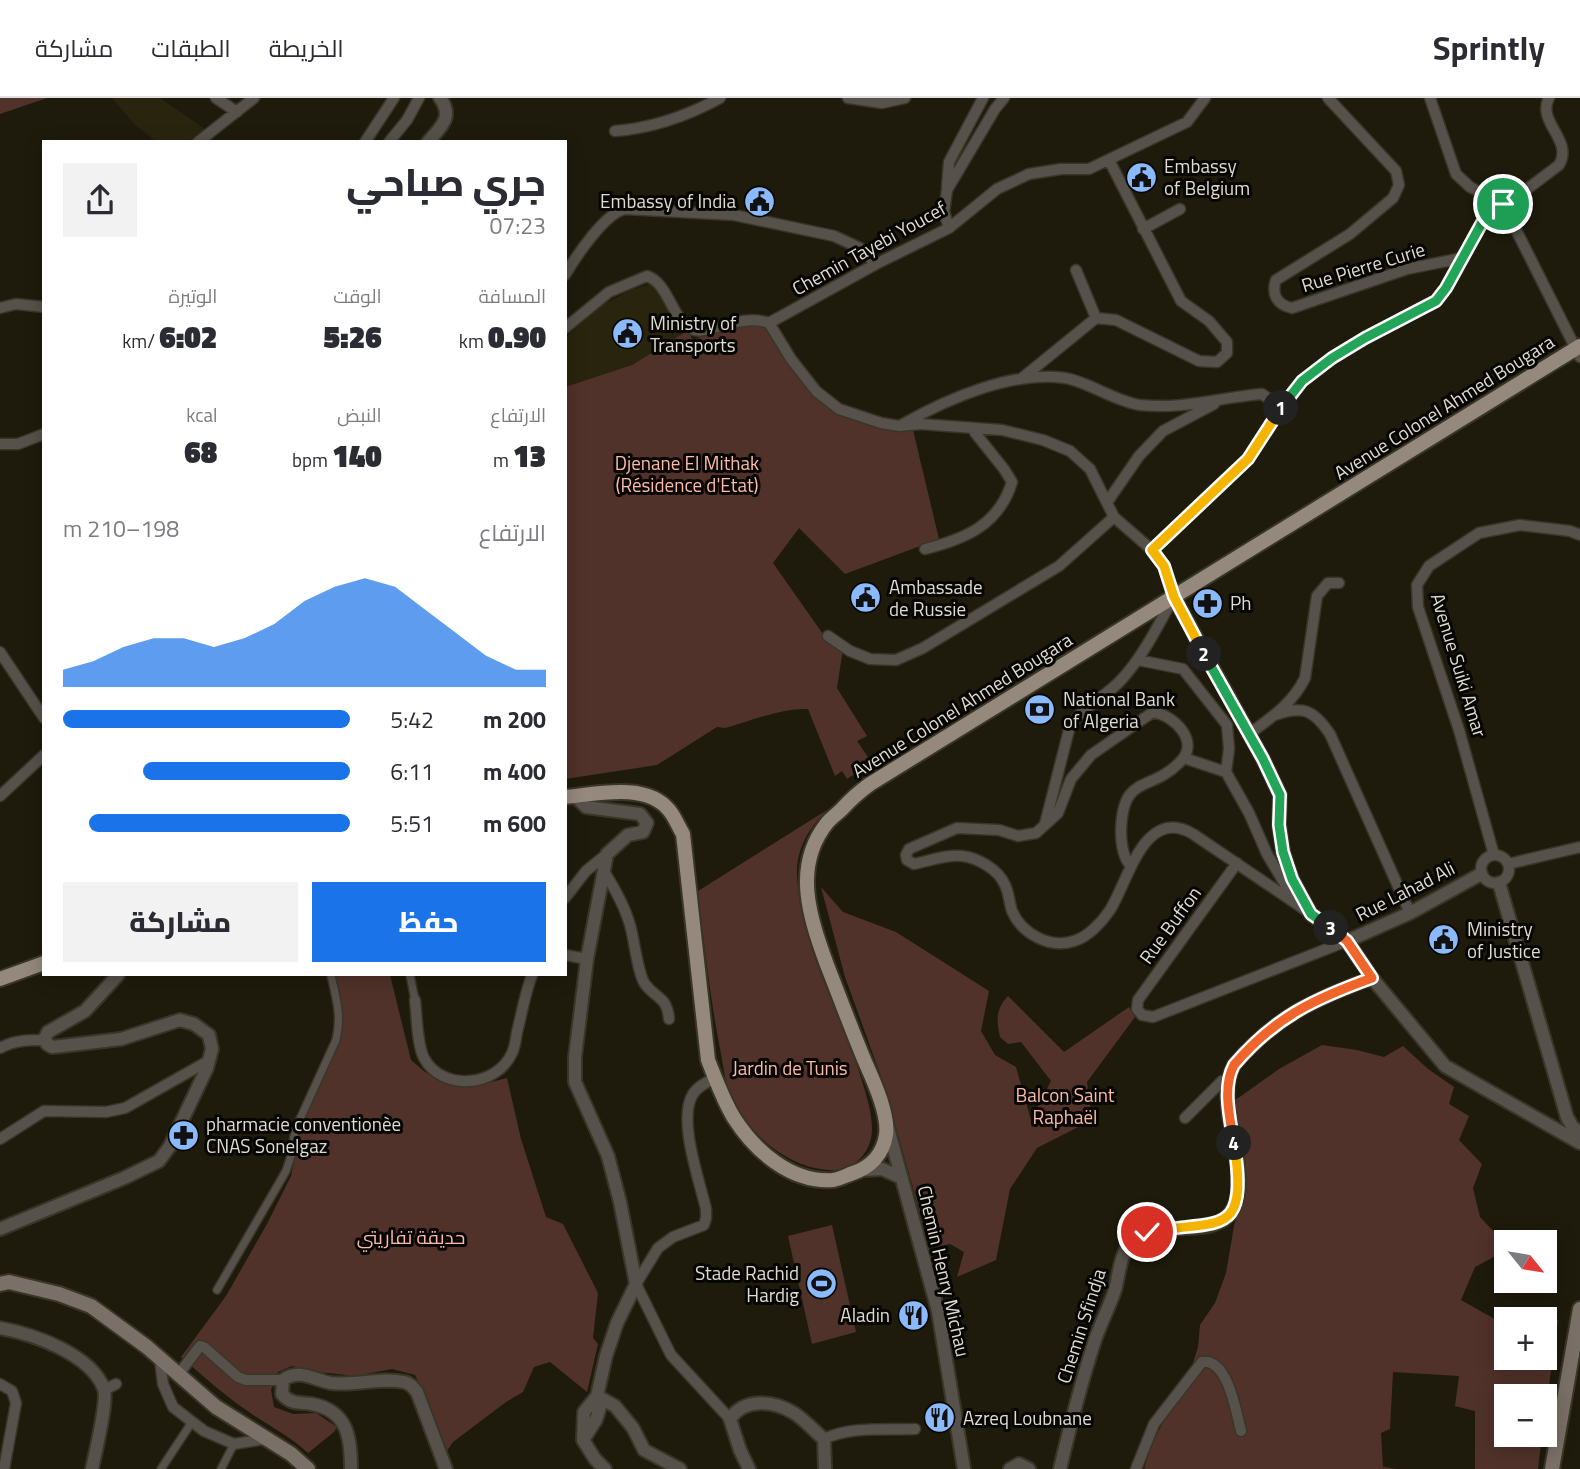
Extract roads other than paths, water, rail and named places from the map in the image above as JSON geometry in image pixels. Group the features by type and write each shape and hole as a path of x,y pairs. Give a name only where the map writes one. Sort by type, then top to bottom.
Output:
{"main road":[{"name":"Avenue Colonel Ahmed Bougara","path":"887,1124 811,918 806,892 808,863 814,842 828,822 851,797 870,784 1578,351"},
{"path":"570,796 616,791 654,798 670,811 683,834 708,1060 734,1118 751,1142 778,1166 802,1176 834,1180 863,1170 877,1158 887,1124"},
{"path":"0,979 42,964"},
{"path":"0,1284 9,1282 59,1294 91,1306 147,1347 216,1407 291,1454 308,1469"},
{"path":"1552,1469 1580,1309"}],"street":[{"path":"216,98 237,112"},
{"path":"201,140 254,98"},
{"path":"366,140 394,98"},
{"path":"391,140 407,120 419,98"},
{"path":"430,140 446,120 447,107 440,98"},
{"path":"615,131 645,128 693,113 720,98"},
{"path":"848,98 881,103 905,98"},
{"path":"949,228 944,212 949,162 983,98"},
{"path":"947,190 1004,98"},
{"name":"Chemin Tayebi Youcef","path":"769,323 876,264 949,228 998,189 1029,174 1061,169 1089,169 1187,122 1205,98"},
{"name":"Rue Pierre Curie","path":"1328,98 1396,171 1398,190 1394,198 1350,234 1276,280 1274,288 1277,300 1283,306 1292,308 1407,269 1462,258"},
{"path":"1430,98 1455,173 1470,187 1503,204 1578,351"},
{"path":"1152,550 1248,459 1302,381 1365,338 1436,301 1489,210 1514,200 1562,162 1563,149 1545,112 1549,98"},
{"path":"1021,379 1096,318 1116,320 1199,361 1217,362 1225,356 1225,340 1209,321 1181,301 1109,160"},
{"path":"567,272 580,251 608,219 618,210 626,209 734,215 834,236 860,248 876,264"},
{"path":"1143,229 1180,209"},
{"path":"1076,270 1096,318"},
{"path":"567,326 609,292 644,276 656,281 685,322 694,330 737,320 757,319 769,323 791,359 816,391 839,408 881,423 899,426 920,424 1002,430 1043,440 1070,452 1090,469 1108,500 1114,517 1152,550 1164,566 1174,597 1280,795 1279,825 1283,852 1292,879 1311,914"},
{"path":"0,308 16,304 42,307"},
{"path":"899,426 935,406 975,391 1043,376 1067,378 1140,405 1217,402 1262,394 1282,407"},
{"path":"1108,500 1139,456 1163,431 1217,402"},
{"path":"925,549 960,540 987,522 1007,498 1012,482 972,429"},
{"path":"0,444 18,444 42,435"},
{"path":"828,636 850,651 870,659 896,660 923,648 1059,566 1114,517"},
{"name":"Avenue Suiki Amar","path":"1494,855 1460,730 1418,607 1417,585 1429,566 1479,533 1520,525 1570,531 1580,535"},
{"path":"1249,734 1275,715 1300,689 1305,678 1317,596 1328,583 1339,583"},
{"path":"1044,828 1069,726 1076,716 1120,682 1138,660 1174,597"},
{"path":"0,652 42,715"},
{"path":"1138,660 1183,669 1227,724 1229,749 1226,772 1296,904"},
{"path":"1275,715 1294,708 1310,712 1321,720 1330,734 1410,913"},
{"path":"1131,866 1124,856 1121,834 1126,799 1138,787 1163,774 1184,758 1186,742 1181,726 1169,716 1153,712 1091,755 1071,779 1058,813 1044,828 1018,836 999,830 957,828 909,849 906,857 914,864 959,855 985,864 1005,884 1013,912 1021,923 1043,941 1053,943 1074,941 1092,930 1110,910 1131,866 1152,837 1164,829 1186,831 1237,863 1347,941 1372,978 1445,1066 1576,1136"},
{"path":"0,796 42,757"},
{"path":"1184,758 1226,772"},
{"path":"567,895 586,871 628,835 643,832 647,826 646,819 638,813 586,807 570,796"},
{"path":"1508,864 1580,846"},
{"path":"607,854 587,959 575,1057 575,1082 608,1156 636,1284 671,1355 730,1419 749,1469"},
{"path":"1494,855 1502,857 1508,864 1506,877 1499,883 1487,881 1481,874 1483,862 1494,855"},
{"name":"Rue Buffon","path":"1237,863 1138,1000 1137,1009 1142,1015 1153,1017 1347,941"},
{"path":"603,869 618,894 630,923 644,983 661,997 668,1007 669,1019"},
{"name":"Rue Lahad Ali","path":"1347,941 1410,913 1481,874"},
{"path":"1499,883 1567,1117 1576,1136"},
{"path":"567,955 587,959"},
{"path":"45,1040 49,1031 85,1011 119,976"},
{"path":"217,1290 286,1171 295,1130 333,1048 340,1024 340,1013 331,976"},
{"path":"410,976 422,1055 428,1064 458,1081 489,1077 499,1070 512,1053 532,976"},
{"path":"1185,1118 1222,1081 1228,1082 1230,1073 1240,1058 1287,1016 1326,995 1372,978"},
{"path":"0,1048 24,1040 45,1040 52,1047 121,1039 180,1020 194,1024 209,1035 212,1044 210,1060 170,1146 159,1161 0,1229"},
{"path":"0,1139 44,1111 106,1112 125,1108 210,1060"},
{"path":"605,1469 594,1459 583,1440 596,1420 600,1407 597,1396 606,1356 617,1323 658,1248 673,1237 699,1228 706,1219 687,1116 693,1094 702,1084 715,1078"},
{"name":"Chemin Sfindja","path":"1060,1469 1096,1338 1130,1243 1147,1232 1216,1224 1232,1211 1236,1204 1238,1173 1228,1082"},
{"name":"Chemin Henry Michau","path":"887,1124 938,1311 964,1469"},
{"path":"863,1170 882,1168 902,1178"},
{"path":"0,1328 21,1332 64,1349 110,1387 104,1403 92,1469"},
{"path":"178,1375 201,1346 204,1346 238,1377 246,1380 284,1380 289,1376 301,1374 343,1384 410,1384 417,1392 446,1469"},
{"path":"160,1360 163,1384 173,1407 192,1422 204,1431 234,1444 265,1439"},
{"path":"1136,1469 1154,1424 1202,1362 1212,1362 1219,1367 1230,1389 1241,1431"},
{"path":"284,1380 282,1394 286,1399 332,1411 346,1426 351,1469"},
{"path":"0,1384 12,1391 16,1403 4,1469"},
{"path":"597,1396 615,1406 634,1428 644,1450 680,1469"},
{"path":"730,1419 737,1409 750,1403 774,1405 794,1413 824,1439 825,1469"},
{"path":"161,1469 192,1422"},
{"path":"824,1439 856,1431 915,1429"},
{"path":"221,1469 234,1444"},
{"path":"1010,1469 1019,1464 1029,1469"}],"place":[{"name":"Embassy of Belgium","path":"1141,177"},
{"name":"Embassy of India","path":"759,201"},
{"name":"Ministry of Transports","path":"627,334"},
{"name":"Ambassade de Russie","path":"866,598"},
{"name":"Ph","path":"1207,603"},
{"name":"National Bank of Algeria","path":"1040,710"},
{"name":"Ministry of Justice","path":"1444,940"},
{"name":"pharmacie conventionèe CNAS Sonelgaz","path":"183,1135"},
{"name":"Stade Rachid Hardig","path":"822,1284"},
{"name":"Aladin","path":"913,1315"},
{"name":"Azreq Loubnane","path":"940,1418"}],"park label":[{"name":"Djenane El Mithak (Résidence d'Etat)","path":"687,474"},
{"name":"Jardin de Tunis","path":"790,1068"},
{"name":"Balcon Saint Raphaël","path":"1065,1106"},
{"name":"حديقة تفاريتي","path":"411,1237"}]}
